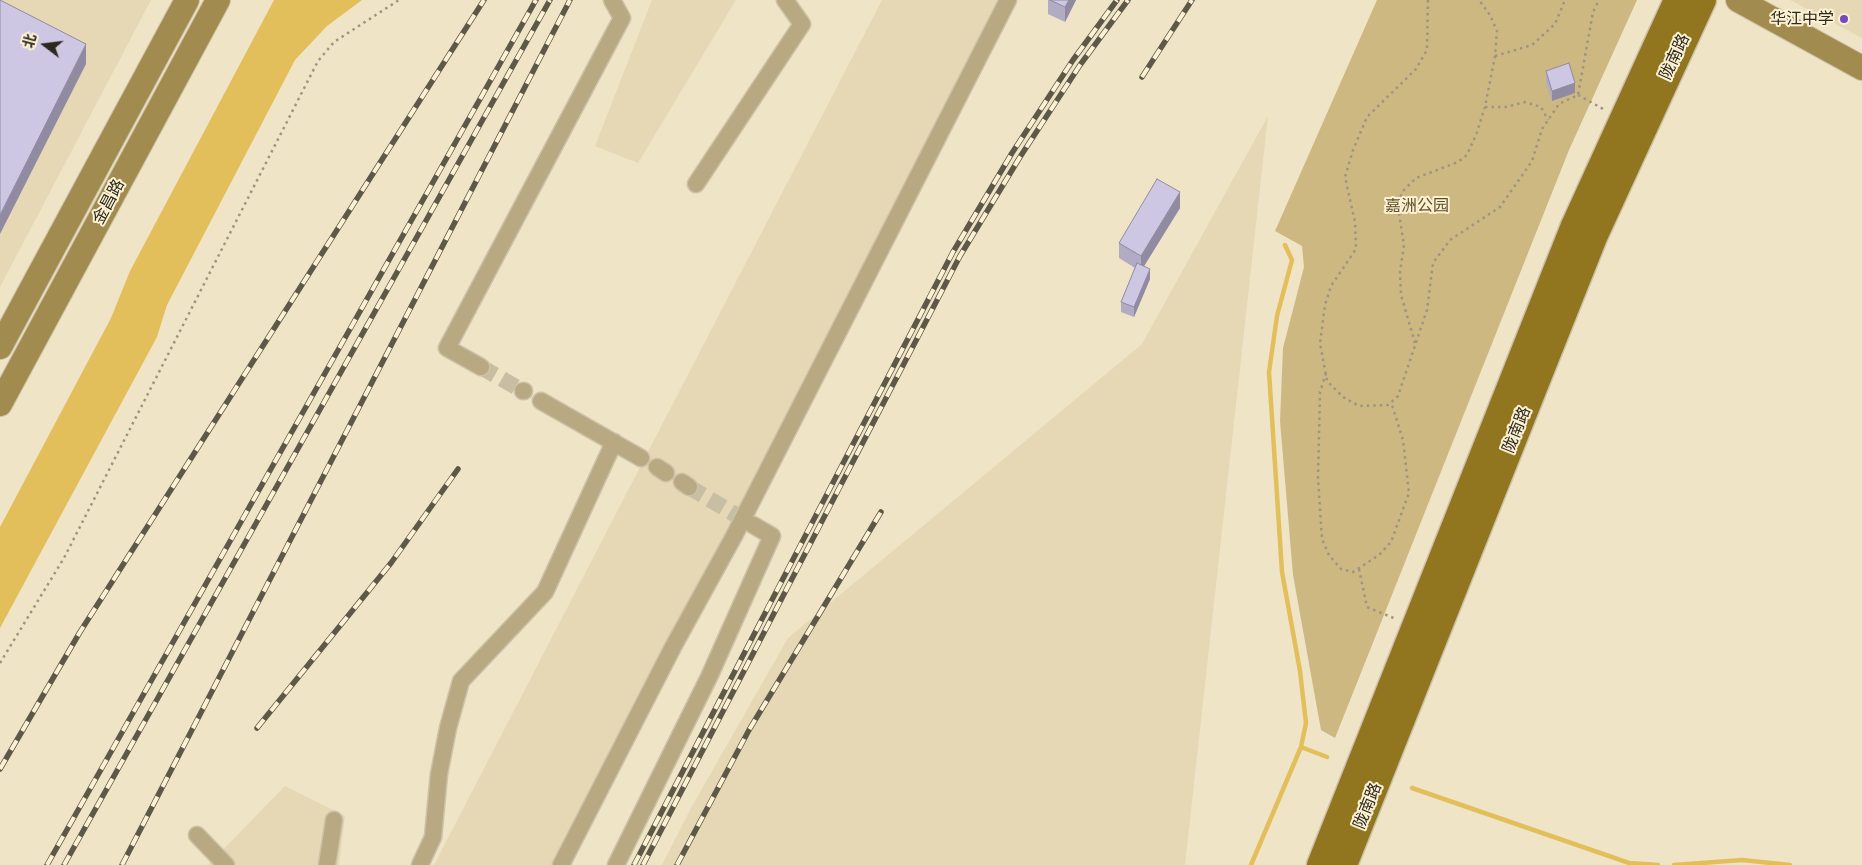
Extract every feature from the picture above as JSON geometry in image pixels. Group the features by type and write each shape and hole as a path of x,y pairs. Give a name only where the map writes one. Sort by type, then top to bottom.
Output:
{"main road":[{"name":"金昌路","path":"0,348 186,0"},
{"name":"金昌路","path":"0,404 218,0"},
{"name":"陇南路","path":"1320,865 1573,228 1677,0"},
{"name":"陇南路","path":"1344,865 1595,235 1703,0"},
{"path":"1738,0 1862,68"}],"street":[{"path":"481,367 447,348 622,18 612,0"},
{"path":"696,184 802,24 785,0"},
{"path":"561,865 673,647 734,536 1008,0"},
{"path":"541,401 641,458"},
{"path":"420,865 433,837 439,774 448,728 461,682 545,592 614,442"},
{"path":"616,865 708,677 772,536 753,525"},
{"path":"327,865 334,820"},
{"path":"197,835 226,865"}],"path":[{"path":"0,663 64,558 318,61 334,42 398,0"},
{"path":"1428,0 1428,50 1416,69 1367,116 1352,150 1345,177 1355,222 1356,249 1331,286 1325,305 1320,344 1328,381 1343,398 1359,406 1388,405 1398,396 1426,310 1433,263 1450,240 1500,207 1532,161 1542,129 1559,104 1578,96 1622,118"},
{"path":"1415,344 1401,294 1400,272 1404,245 1398,207 1402,192 1416,178 1458,162 1467,155 1485,107 1495,56 1497,31 1490,15 1479,0"},
{"path":"1495,56 1532,45 1556,24 1565,0"},
{"path":"1578,96 1593,12 1599,0"},
{"path":"1485,107 1506,107 1525,102 1541,107 1548,120"},
{"path":"1326,373 1320,392 1318,478 1322,539 1329,554 1341,569 1353,572 1379,555 1390,542 1409,493 1403,440 1391,402"},
{"path":"1359,569 1367,607 1414,626"}],"shaded area":[{"path":"0,0 151,0 0,287"},
{"path":"274,0 362,0 327,26 295,60 167,305 157,337 0,628 0,527 111,318 130,271"},
{"path":"652,0 736,0 638,163 595,146"},
{"path":"882,0 1008,0 563,865 434,865"},
{"name":"华江中学","path":"1790,0 1862,0 1862,38"},
{"path":"1268,116 1185,865 662,865 691,808 788,638 1142,344"},
{"path":"285,786 345,816 339,865 208,865"}],"green space":[{"name":"嘉洲公园","path":"1377,0 1637,0 1569,150 1335,738 1321,730 1293,575 1280,421 1283,348 1304,267 1302,246 1275,231"}],"building":[{"path":"0,0 86,44 0,215"},
{"path":"1050,0 1069,0 1065,7"},
{"path":"1569,63 1575,83 1552,91 1546,71"},
{"path":"1157,179 1180,192 1141,256 1119,243"},
{"path":"1137,263 1150,269 1134,307 1121,302"}],"waterway":[{"path":"1285,245 1292,260 1277,316 1269,372 1282,572 1300,671 1306,723 1301,747"},
{"path":"1251,865 1301,747 1327,757"},
{"path":"1412,788 1629,863 1658,865"},
{"path":"1674,865 1742,860 1790,865"}],"tunnel":[{"path":"481,367 523,391"},
{"path":"689,487 753,525"}],"railway":[{"path":"0,769 80,632 484,0"},
{"path":"47,865 536,0"},
{"path":"64,865 550,0"},
{"path":"122,865 570,0"},
{"path":"634,865 953,252 1012,153 1073,60 1117,0"},
{"path":"643,865 960,256 1020,157 1080,65 1128,0"},
{"path":"1142,77 1192,0"},
{"path":"257,728 391,563 458,469"},
{"path":"677,865 749,730 881,512"}],"place":[{"name":"华江中学","path":"1844,19"}]}
